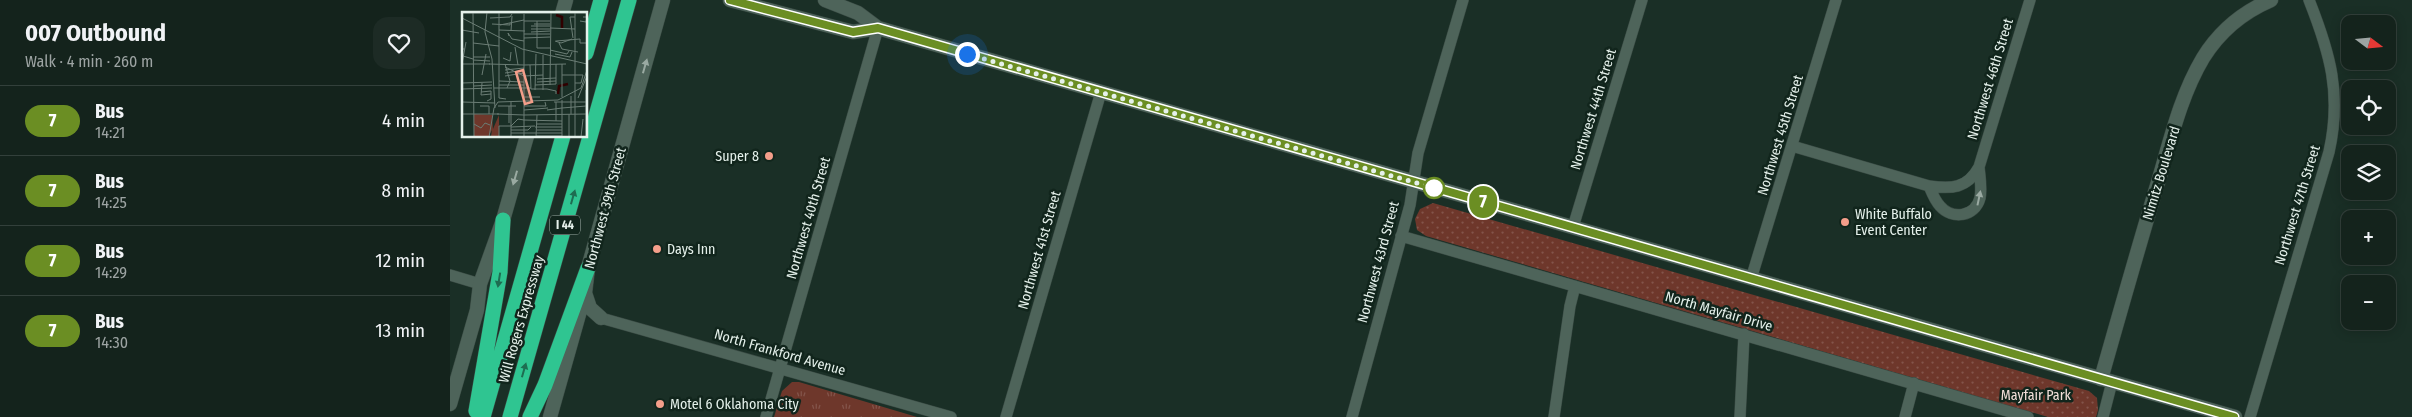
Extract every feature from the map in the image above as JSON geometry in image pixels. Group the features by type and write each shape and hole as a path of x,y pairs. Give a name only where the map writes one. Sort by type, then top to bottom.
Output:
{"highway":[{"path":"588,46 601,0"},
{"name":"Will Rogers Expressway","path":"510,417 630,0"},
{"name":"Will Rogers Expressway","path":"483,417 562,138"},
{"path":"475,417 500,272 502,220"},
{"path":"530,417 545,385 588,268"}],"main road":[{"name":"Northwest 39th Street","path":"550,417 585,293 588,268 664,0"},
{"path":"730,0 853,32 878,28"},
{"path":"825,0 858,13 878,28 2234,417"},
{"name":"Nimitz Boulevard","path":"2107,380 2125,293 2186,92 2204,58 2226,29 2250,11 2271,0"},
{"path":"450,404 477,310 480,284 502,220 526,138"},
{"path":"585,293 590,308 601,318"}],"street":[{"name":"Northwest 43rd Street","path":"1352,417 1410,205 1418,153 1463,0"},
{"name":"Northwest 44th Street","path":"1573,227 1642,0"},
{"name":"Northwest 45th Street","path":"1751,279 1836,0"},
{"name":"Northwest 46th Street","path":"1929,186 1940,207 1952,214 1966,214 1977,206 1980,193 1979,167 2030,0"},
{"name":"Northwest 47th Street","path":"2250,417 2329,152 2334,125 2335,99 2330,62 2309,0"},
{"name":"Northwest 40th Street","path":"766,417 878,28"},
{"name":"Northwest 41st Street","path":"1006,417 1101,92"},
{"path":"1792,146 1929,186"},
{"name":"Northwest 46th Street","path":"1929,186 1955,188 1968,182 1979,167"},
{"name":"North Mayfair Drive","path":"1401,236 2028,417"},
{"path":"450,275 480,284"},
{"path":"1554,417 1570,306 1575,286"},
{"name":"North Frankford Avenue","path":"601,318 950,417"},
{"path":"1740,417 1744,334"},
{"path":"2103,417 2107,380"},
{"path":"1905,417 1914,384"}],"green space":[{"name":"Mayfair Park","path":"1433,203 2089,391 2097,398 2098,410 2096,417 2048,417 1426,236 1417,230 1415,219 1420,209"},
{"path":"792,382 799,382 917,417 774,417 782,391"}],"bus line":[{"name":"7","path":"730,0 853,32 878,28 2234,417"}],"place":[{"name":"Super 8","path":"769,156"},
{"name":"White Buffalo Event Center","path":"1845,222"},
{"name":"Days Inn","path":"657,249"},
{"name":"Motel 6 Oklahoma City","path":"660,404"}],"route":[{"path":"967,54 1434,188"}]}
